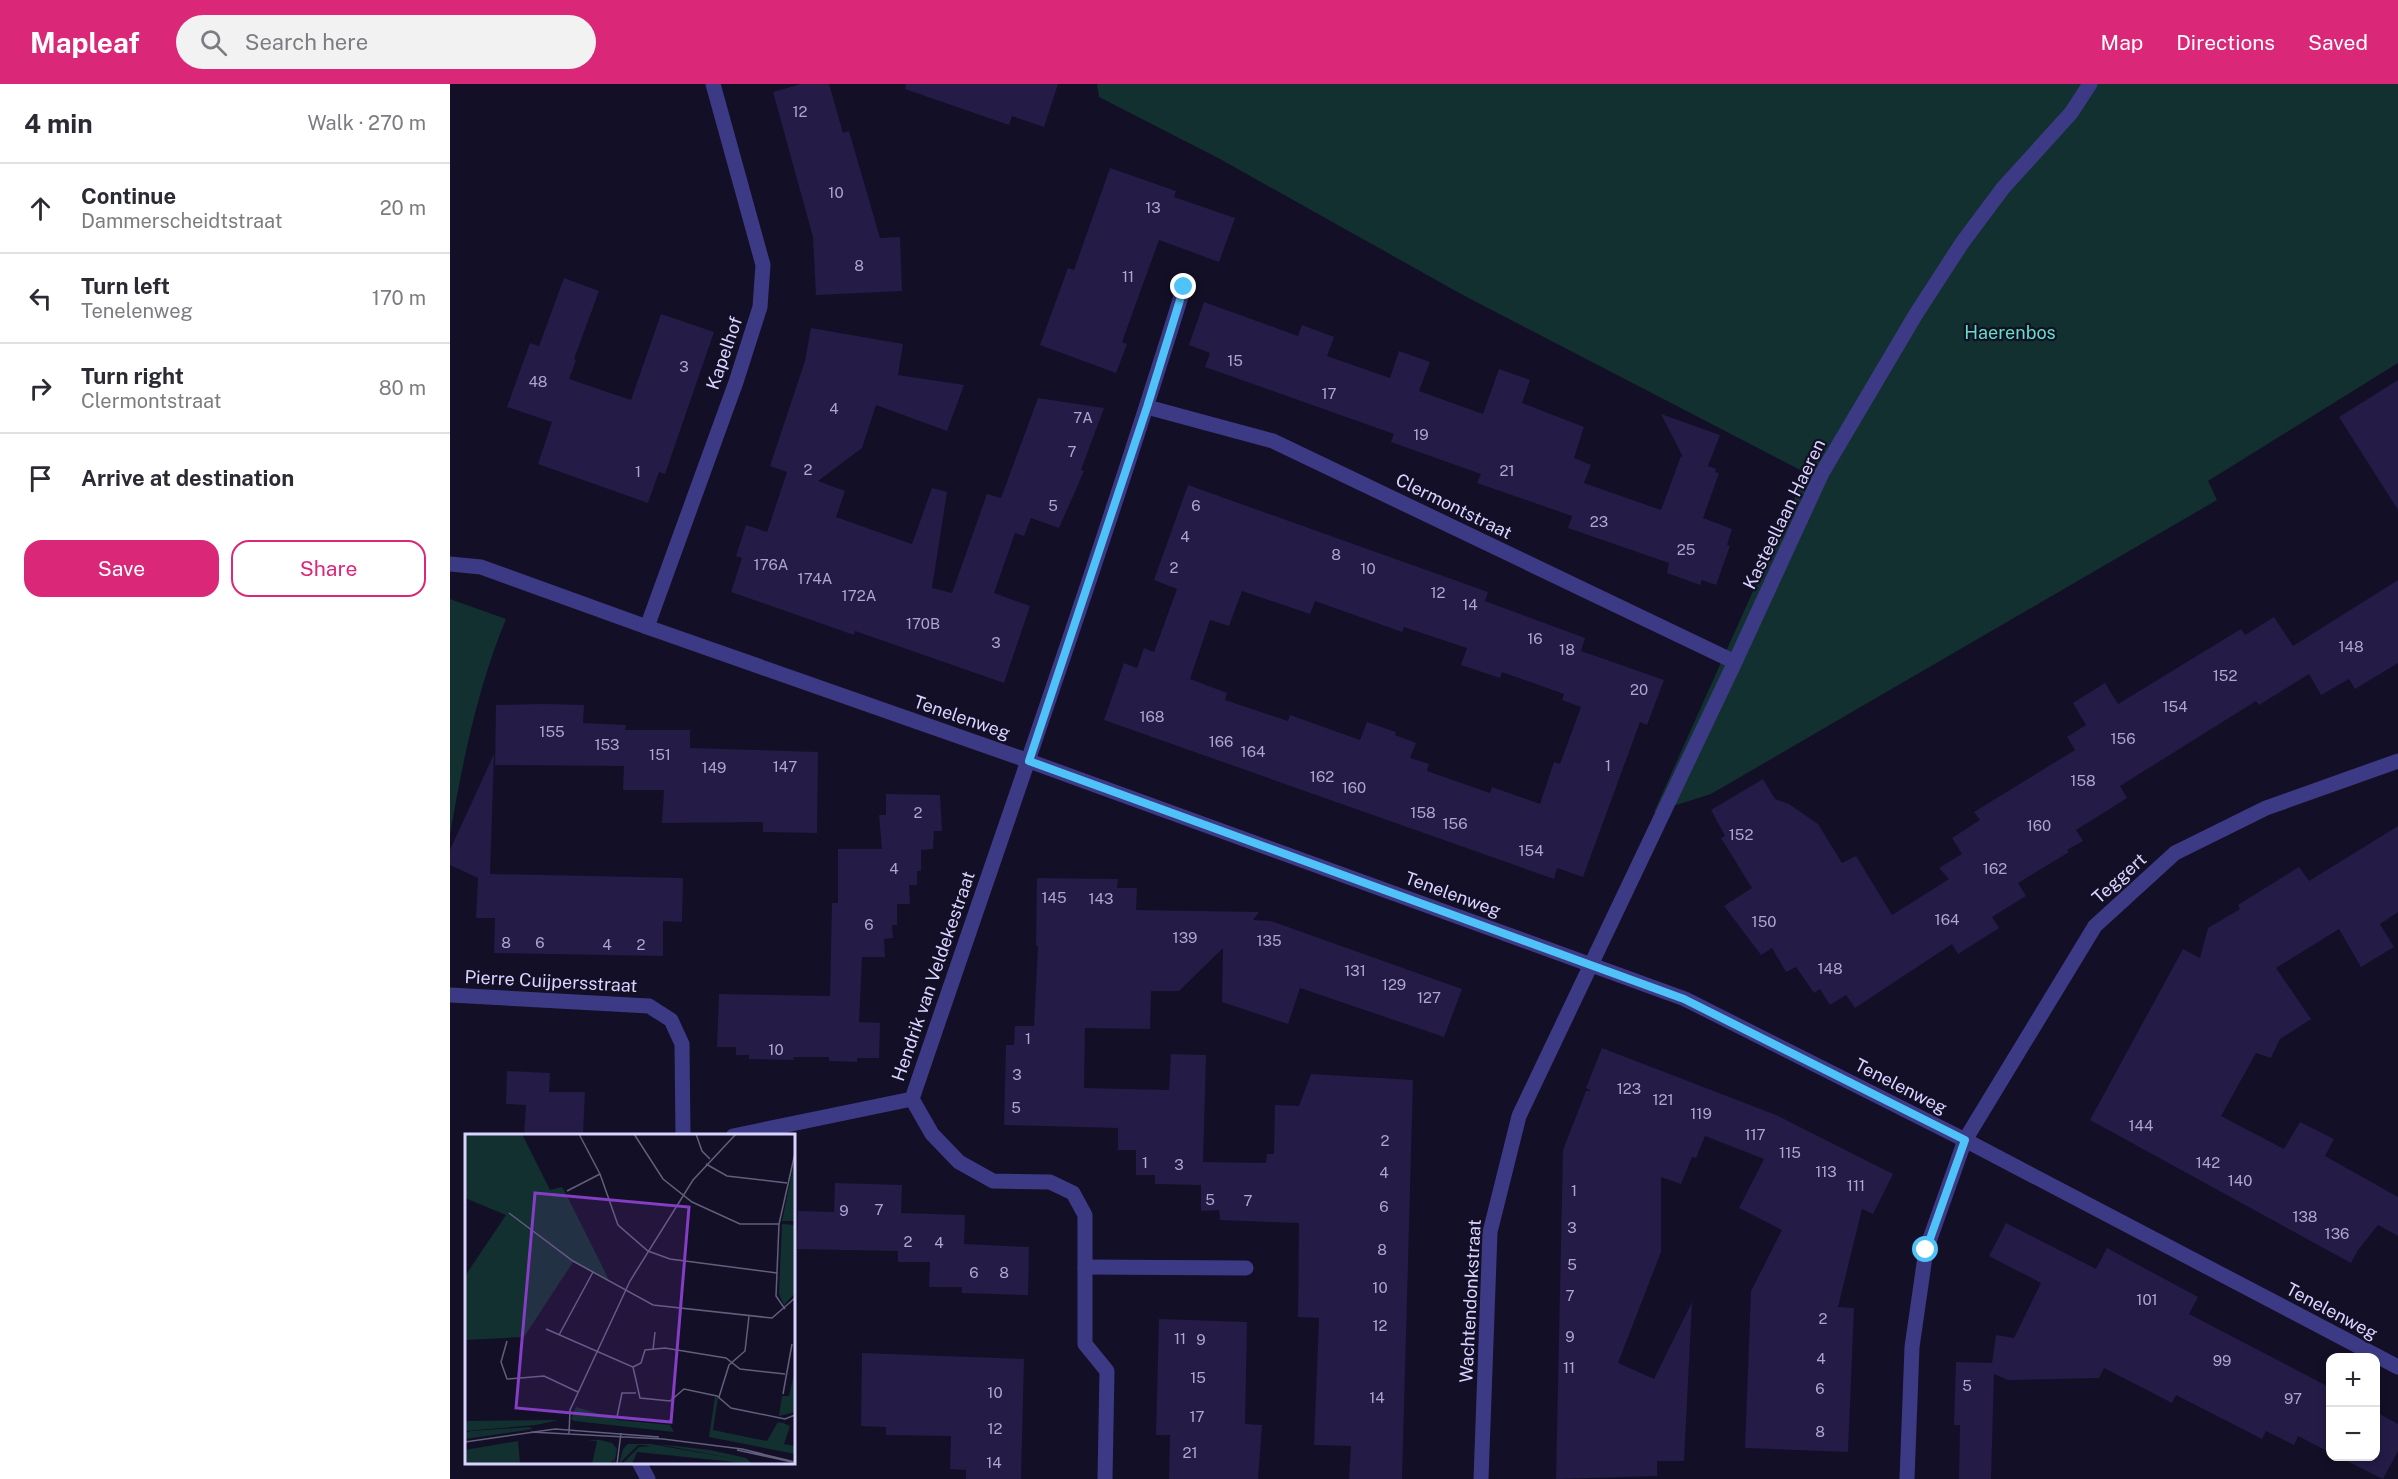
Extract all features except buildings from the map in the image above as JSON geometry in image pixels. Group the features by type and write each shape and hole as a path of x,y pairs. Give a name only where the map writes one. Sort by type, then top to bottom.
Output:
{"street":[{"name":"Kapelhof","path":"647,627 736,382 760,307 763,265 713,84"},
{"name":"Kasteellaan Haeren","path":"1590,965 1735,662 1822,473 1916,314 1962,243 2003,188 2071,113 2090,84"},
{"path":"1029,761 1147,407 1184,287"},
{"name":"Clermontstraat","path":"1147,407 1273,441 1735,662"},
{"name":"Tenelenweg","path":"450,564 481,567 1029,761 1684,999 1965,1140 2398,1367"},
{"name":"Hendrik van Veldekestraat","path":"743,1134 912,1099 1029,761"},
{"name":"Teggert","path":"1907,1479 1912,1347 1926,1250 1965,1140 2095,926 2175,854 2266,808 2398,761"},
{"name":"Wachtendonkstraat","path":"1481,1479 1490,1232 1519,1116 1590,965"},
{"name":"Pierre Cuijpersstraat","path":"450,995 649,1006 671,1020 682,1044 683,1134"},
{"path":"912,1099 932,1134 959,1162 993,1181 1050,1182 1073,1193 1085,1215 1085,1344 1107,1371 1105,1479"},
{"path":"1085,1268 1246,1268"},
{"path":"640,1464 648,1479"}],"green space":[{"name":"Haerenbos","path":"1097,84 2398,84 2398,363 2208,481 2217,500 1711,794 1654,812 1806,473 1461,294 1220,159 1099,97"},
{"path":"450,599 506,619 479,698 450,835"}],"route":[{"path":"1184,287 1147,407 1029,761 1684,999 1965,1140 1926,1250"}]}
